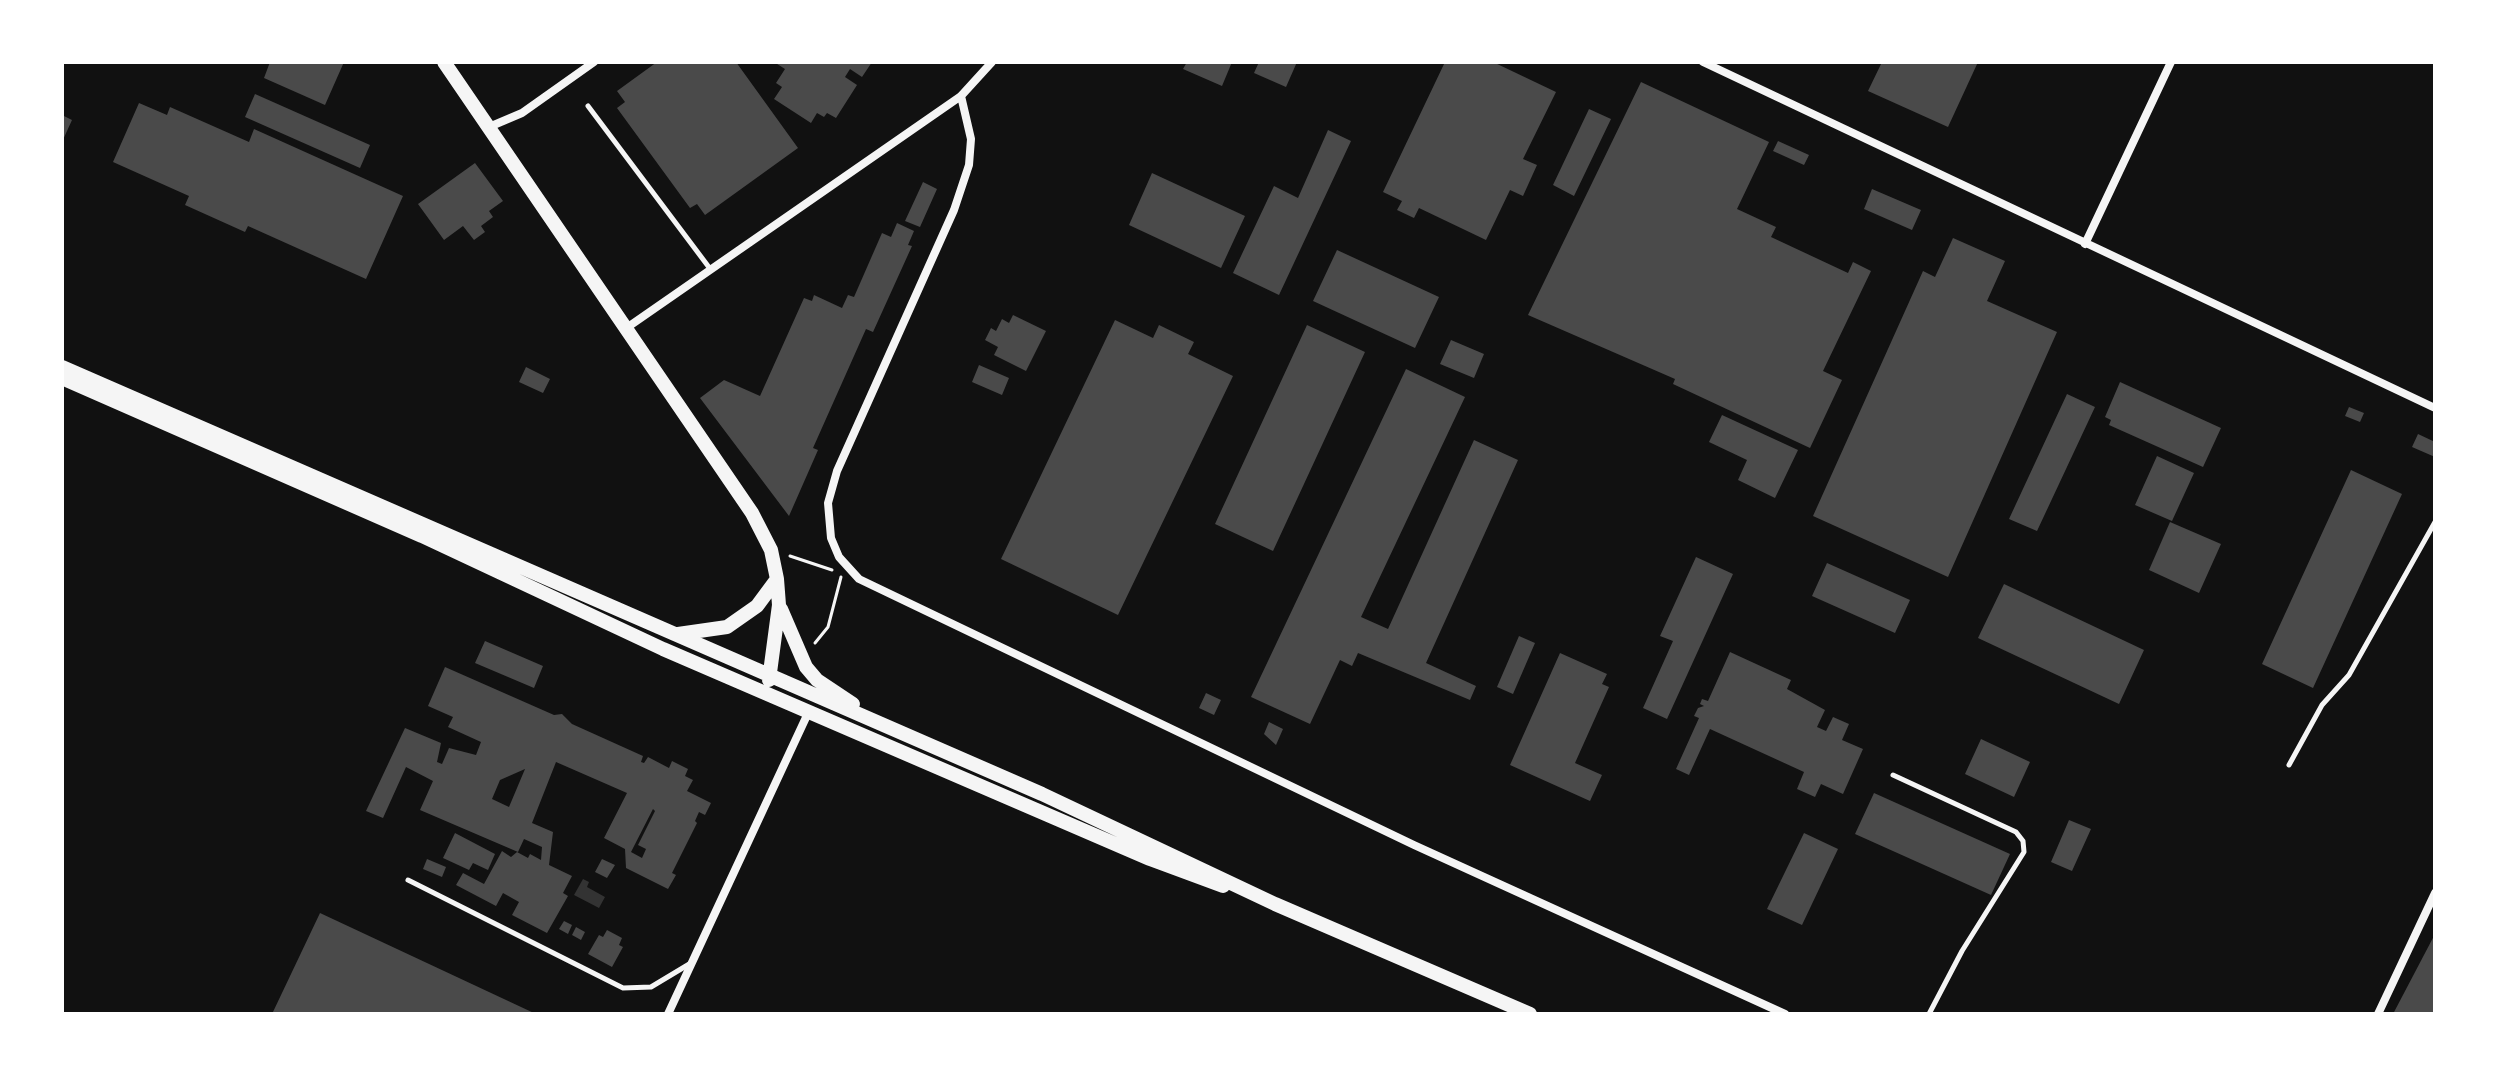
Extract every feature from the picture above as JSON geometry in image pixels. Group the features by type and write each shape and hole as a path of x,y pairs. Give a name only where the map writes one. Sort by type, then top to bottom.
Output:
{"main road":[{"path":"444,62 752,513 771,550 779,605 766,693"},
{"path":"62,367 1042,794 1275,904 1530,1014"},
{"path":"62,378 766,693 1150,859 1275,904"},
{"path":"674,635 727,627 757,606 777,579"},
{"path":"779,605 801,660 817,680 902,734"}],"street":[{"path":"489,127 522,113 594,62"},
{"path":"625,329 961,96 992,62"},
{"path":"1703,62 2435,408"},
{"path":"2085,244 2171,62"},
{"path":"961,96 971,139 969,165 954,210 837,471 828,503 831,538 839,557 859,579 1414,845 1785,1014"},
{"path":"668,1014 809,711"},
{"path":"2378,1014 2435,893"}],"lane":[{"path":"588,106 712,271"},
{"path":"2289,765 2322,705 2349,675 2435,522"},
{"path":"604,620 610,605"},
{"path":"1893,775 2016,832 2023,841 2024,852 1962,951 1929,1014"},
{"path":"408,880 623,988 651,987 692,962"}],"path":[{"path":"771,550 859,579"},
{"path":"801,660 828,627 842,573"}],"shaded area":[{"path":"583,879 589,882 587,887 605,897 599,908 574,895"}],"building":[{"path":"270,62 344,62 325,105 264,78"},
{"path":"657,62 736,62 798,148 705,215 697,204 690,208 617,108 625,102 617,91"},
{"path":"774,62 872,62 862,77 850,69 845,77 857,85 836,118 827,113 824,117 817,113 811,123 774,99 782,87 776,83 785,69"},
{"path":"1187,62 1232,62 1222,86 1183,69"},
{"path":"1259,62 1297,62 1286,87 1254,73"},
{"path":"1445,62 1493,62 1556,92 1523,159 1537,165 1523,196 1510,190 1486,240 1419,208 1414,218 1397,210 1402,201 1383,192"},
{"path":"1882,62 1978,62 1948,127 1868,91"},
{"path":"1641,82 1769,142 1737,209 1776,227 1771,237 1848,273 1853,262 1871,271 1823,371 1842,380 1810,448 1673,384 1675,379 1528,315"},
{"path":"255,94 370,145 360,168 245,117"},
{"path":"139,103 167,115 170,107 249,142 254,129 403,196 366,279 248,226 245,232 185,205 189,196 113,162"},
{"path":"1589,109 1611,119 1574,196 1553,185"},
{"path":"62,115 72,120 62,142"},
{"path":"1328,130 1351,141 1279,295 1233,273 1274,186 1298,198"},
{"path":"1778,141 1809,155 1804,165 1773,151"},
{"path":"475,163 503,201 489,211 493,217 481,226 485,232 474,240 463,226 444,240 418,204"},
{"path":"1152,173 1245,216 1221,268 1129,225"},
{"path":"923,182 937,189 920,227 905,221"},
{"path":"1872,189 1921,210 1912,230 1864,209"},
{"path":"897,223 914,231 908,245 912,246 873,332 866,329 813,448 818,450 789,516 700,398 724,380 760,396 804,298 812,301 814,295 842,308 848,295 854,297 882,233 891,237"},
{"path":"1953,238 2005,261 1987,301 2057,332 1948,577 1813,516 1923,271 1935,277"},
{"path":"1337,250 1439,297 1415,348 1313,301"},
{"path":"1013,315 1046,331 1026,371 994,355 998,347 985,340 991,328 996,331 1002,319 1009,323"},
{"path":"1115,320 1153,338 1159,325 1194,342 1188,354 1233,376 1118,615 1001,559"},
{"path":"1307,325 1365,352 1273,551 1215,524"},
{"path":"1451,340 1484,354 1474,378 1440,364"},
{"path":"979,365 1009,378 1002,395 972,382"},
{"path":"526,367 550,379 543,393 519,382"},
{"path":"1406,369 1465,397 1361,617 1388,629 1474,440 1518,460 1426,663 1476,686 1470,700 1358,653 1352,666 1340,660 1310,724 1251,697"},
{"path":"2120,382 2221,428 2203,467 2109,425 2111,420 2105,417"},
{"path":"2067,394 2095,407 2037,531 2009,519"},
{"path":"2349,407 2364,413 2360,422 2345,416"},
{"path":"1722,415 1798,450 1775,498 1738,480 1747,460 1709,442"},
{"path":"2418,434 2435,442 2435,457 2412,447"},
{"path":"2157,456 2194,473 2172,521 2135,505"},
{"path":"2351,470 2402,494 2313,688 2262,664"},
{"path":"2170,522 2221,544 2199,593 2149,570"},
{"path":"1696,557 1733,574 1667,719 1643,708 1673,641 1660,636"},
{"path":"1827,563 1910,600 1895,633 1812,596"},
{"path":"2004,584 2144,650 2119,704 1978,638"},
{"path":"1519,636 1535,643 1513,694 1497,687"},
{"path":"485,641 543,666 534,688 475,663"},
{"path":"1730,652 1791,680 1787,689 1825,710 1817,727 1826,731 1833,717 1849,724 1842,740 1863,749 1843,794 1821,784 1815,797 1797,789 1804,772 1710,729 1689,775 1676,769 1699,718 1694,716 1698,708 1704,706 1700,704 1702,699 1708,701"},
{"path":"1560,653 1607,674 1602,684 1609,687 1575,763 1602,775 1590,801 1510,765"},
{"path":"445,667 554,715 562,714 572,724 643,756 641,762 644,763 648,757 669,768 672,761 688,769 685,776 693,780 687,791 711,803 705,815 699,812 668,889 626,868 625,849 604,838 627,793 556,762 532,823 553,832 549,865 572,876 563,893 568,896 547,933 512,915 519,902 503,893 496,906 456,885 463,873 484,884 502,851 511,857 517,852 541,860 542,847 524,839 518,852 420,810 433,781 406,767 383,818 366,811 405,728 441,743 437,762 442,764 449,748 476,755 481,742 448,727 453,717 428,706","holes":["525,769 509,807 492,799 500,780","653,809 655,811 638,845 646,849 642,858 631,852"]},
{"path":"1206,693 1221,700 1214,715 1199,708"},
{"path":"1269,722 1283,729 1276,745 1264,734"},
{"path":"1981,739 2030,762 2014,797 1965,774"},
{"path":"1874,793 2010,854 1991,895 1855,834"},
{"path":"2069,820 2091,829 2072,871 2051,862"},
{"path":"455,833 495,854 488,870 473,863 469,870 443,858"},
{"path":"1804,833 1838,849 1802,925 1767,909"},
{"path":"427,859 446,867 442,877 423,869"},
{"path":"602,859 615,865 607,878 595,872"},
{"path":"320,913 536,1014 272,1014"},
{"path":"564,921 572,925 568,934 559,929"},
{"path":"576,927 585,932 581,940 572,935"},
{"path":"607,930 622,938 619,945 623,947 612,967 588,954 599,935 603,937"},
{"path":"2435,934 2435,1014 2393,1014"}]}
